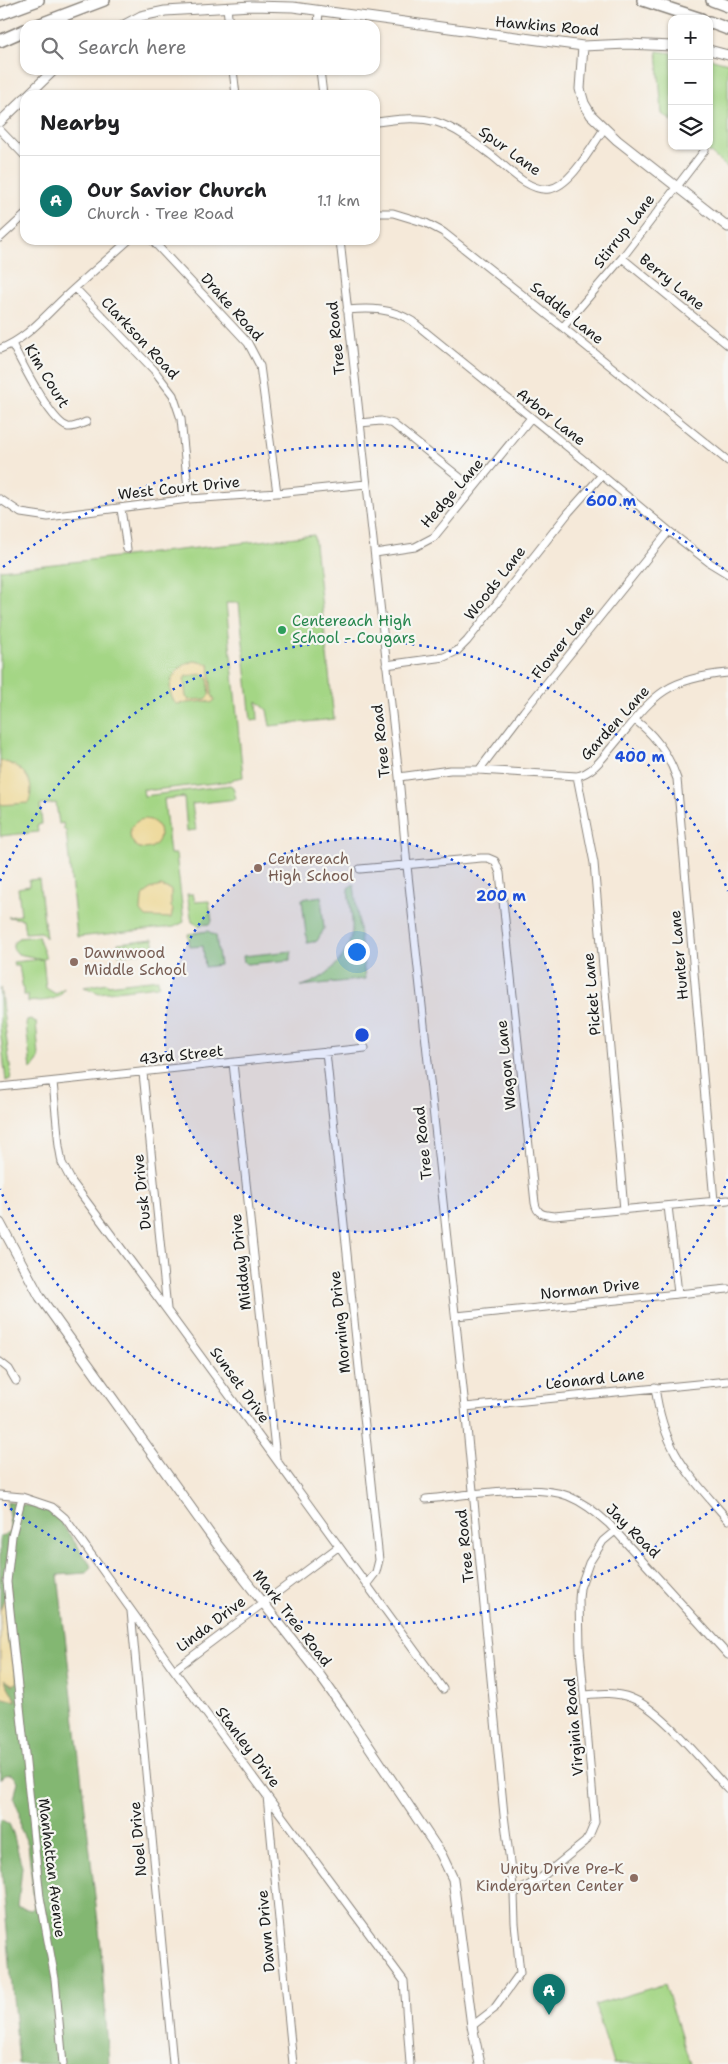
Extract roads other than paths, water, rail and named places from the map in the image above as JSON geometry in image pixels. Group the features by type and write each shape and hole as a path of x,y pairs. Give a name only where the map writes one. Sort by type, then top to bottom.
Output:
{"highway":[{"path":"0,14 38,0"},
{"path":"51,20 104,0"},
{"path":"643,0 689,15"},
{"path":"712,0 728,6"},
{"path":"713,23 728,29"},
{"path":"0,40 20,32"}],"street":[{"name":"Hawkins Road","path":"133,20 141,16 165,11 293,7 583,46 627,44 668,46"},
{"path":"227,8 228,20"},
{"path":"318,20 319,11"},
{"path":"583,46 580,82 582,96 587,109 604,129 728,227"},
{"path":"713,51 728,55"},
{"path":"33,90 49,75"},
{"path":"234,75 235,90"},
{"path":"321,75 322,90"},
{"path":"0,122 20,103"},
{"name":"Spur Lane","path":"380,122 415,118 447,126 463,134 525,182 540,189 548,190 560,185 570,177 604,129"},
{"path":"0,130 20,151"},
{"name":"Stirrup Lane","path":"563,327 622,258 705,150"},
{"name":"Saddle Lane","path":"380,213 393,213 426,223 443,232 728,461"},
{"path":"0,238 20,220"},
{"path":"0,349 12,344 33,329 122,245"},
{"name":"Drake Road","path":"157,245 248,343 257,357 264,385 277,494"},
{"name":"Tree Road","path":"340,245 456,1316 504,1815 514,1894 520,1973 494,2009 472,2026"},
{"name":"Berry Lane","path":"622,258 728,345"},
{"name":"Clarkson Road","path":"75,288 154,370 173,395 181,419 189,499"},
{"name":"Arbor Lane","path":"347,310 379,309 404,316 530,419 580,456 601,476 637,503 669,532 728,574"},
{"name":"Kim Court","path":"12,344 46,404 61,424 72,427 86,422"},
{"name":"Hedge Lane","path":"375,553 415,547 434,537 473,488 503,455 530,419"},
{"path":"360,422 381,421 393,424 473,488"},
{"name":"Woods Lane","path":"386,665 444,657 456,651 467,641 569,512 601,476"},
{"name":"West Court Drive","path":"0,500 21,513 39,517 62,516 189,499 277,494 366,484"},
{"path":"121,509 127,549"},
{"name":"Flower Lane","path":"479,770 524,711 669,532"},
{"name":"Garden Lane","path":"399,776 450,770 577,776 597,765 653,699 672,685 704,675 728,673"},
{"name":"Hunter Lane","path":"635,720 646,728 666,754 677,779 714,1201"},
{"name":"Picket Lane","path":"577,776 594,863 624,1210"},
{"name":"Wagon Lane","path":"360,869 481,858 495,861 500,873 536,1206 542,1215 554,1216 728,1200"},
{"name":"43rd Street","path":"0,1087 365,1048"},
{"name":"Morning Drive","path":"326,1052 379,1560 376,1572 366,1585"},
{"name":"Midday Drive","path":"233,1063 276,1458"},
{"name":"Dusk Drive","path":"144,1073 167,1310"},
{"name":"Sunset Drive","path":"53,1082 62,1163 72,1182 276,1458 338,1547 443,1689"},
{"path":"668,1206 678,1293"},
{"name":"Mark Tree Road","path":"1,1227 40,1297 262,1604 319,1674 441,1854 453,1879 472,2026 480,2064"},
{"name":"Norman Drive","path":"456,1316 728,1289"},
{"path":"0,1362 9,1369 16,1381"},
{"name":"Leonard Lane","path":"465,1407 728,1381"},
{"path":"655,1387 660,1417 673,1451 686,1471 728,1520"},
{"name":"Jay Road","path":"426,1498 528,1490 554,1492 568,1496 591,1509 615,1531 728,1655"},
{"name":"Stanley Drive","path":"0,1495 22,1497 52,1507 65,1518 174,1670 404,1981 410,2064"},
{"name":"Manhattan Avenue","path":"22,1497 12,1536 7,1582 40,1897 55,1980 63,2064"},
{"name":"Virginia Road","path":"514,1894 542,1877 585,1842 595,1822 578,1610 580,1588 589,1563 595,1552 615,1531"},
{"name":"Linda Drive","path":"174,1670 338,1547"},
{"name":"Noel Drive","path":"131,1611 173,2064"},
{"path":"586,1695 618,1694 632,1698 653,1709 728,1789"},
{"name":"Dawn Drive","path":"267,1796 292,2064"}],"place":[{"name":"Centereach High School - Cougars","path":"282,630"},
{"name":"Centereach High School","path":"258,868"},
{"name":"Dawnwood Middle School","path":"74,962"},
{"name":"Unity Drive Pre-K Kindergarten Center","path":"634,1878"},
{"name":"Our Savior Church","path":"549,2015"}]}
